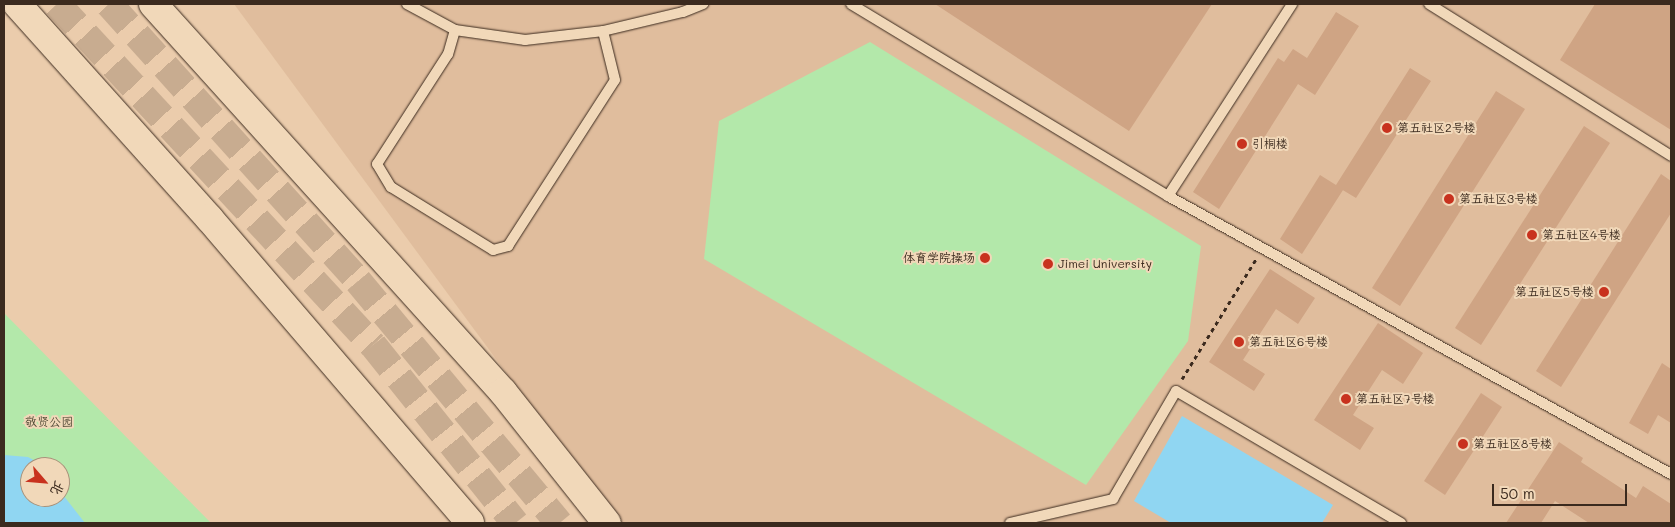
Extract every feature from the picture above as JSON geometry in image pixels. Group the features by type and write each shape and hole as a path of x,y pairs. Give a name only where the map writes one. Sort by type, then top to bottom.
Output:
{"main road":[{"path":"17,4 209,218 470,523"},
{"path":"153,4 503,392 607,523"}],"lane":[{"path":"407,4 455,30 526,40 603,31 683,12 703,4"},
{"path":"851,4 1168,196 1671,474"},
{"path":"1168,196 1292,4"},
{"path":"1429,4 1671,156"},
{"path":"455,30 448,54 377,164 391,187 493,250 508,246 615,80 603,31"},
{"path":"1010,523 1113,499 1176,391 1401,523"}],"path":[{"path":"1187,371 1263,248"}],"shaded area":[{"name":"Jimei University","path":"234,4 1671,4 1671,523 617,523"}],"green space":[{"path":"870,42 1201,246 1188,341 1086,485 704,259 719,121"},
{"name":"敬贤公园","path":"4,313 211,523 4,523"}],"water":[{"path":"1182,416 1333,505 1322,523 1171,523 1134,501"},
{"path":"4,455 28,457 20,457 20,507 70,507 70,504 85,523 4,523"}],"building":[{"path":"935,4 1212,4 1129,131"},
{"path":"1595,4 1671,4 1671,130 1560,60"},
{"name":"引桐楼","path":"1336,12 1359,26 1315,95 1298,84 1219,209 1193,192 1278,58 1284,62 1293,49 1307,58"},
{"name":"第五社区2号楼","path":"1410,68 1431,81 1356,198 1343,190 1302,254 1280,239 1320,175 1336,185"},
{"name":"第五社区3号楼","path":"1496,91 1525,109 1400,306 1372,288"},
{"name":"第五社区4号楼","path":"1584,126 1610,143 1481,345 1455,328"},
{"name":"第五社区5号楼","path":"1661,174 1671,181 1671,213 1561,387 1536,371"},
{"name":"第五社区6号楼","path":"1270,269 1315,298 1298,324 1276,309 1243,360 1265,374 1254,391 1209,362"},
{"name":"第五社区7号楼","path":"1378,323 1423,353 1403,384 1382,370 1353,415 1374,428 1360,450 1314,420"},
{"path":"1662,363 1671,369 1671,423 1658,415 1648,434 1629,423"},
{"name":"第五社区8号楼","path":"1481,393 1502,407 1445,495 1424,481"},
{"path":"1559,442 1583,458 1581,462 1636,498 1643,486 1671,504 1671,523 1589,523 1555,501 1541,523 1506,523"}],"tunnel":[{"path":"57,4 373,345 515,523"},
{"path":"109,4 358,281 559,523"}],"place":[{"name":"第五社区2号楼","path":"1387,128"},
{"name":"引桐楼","path":"1242,144"},
{"name":"第五社区3号楼","path":"1449,199"},
{"name":"第五社区4号楼","path":"1532,235"},
{"name":"体育学院操场","path":"985,258"},
{"name":"Jimei University","path":"1048,264"},
{"name":"第五社区5号楼","path":"1604,292"},
{"name":"第五社区6号楼","path":"1239,342"},
{"name":"第五社区7号楼","path":"1346,399"},
{"name":"第五社区8号楼","path":"1463,444"}]}
